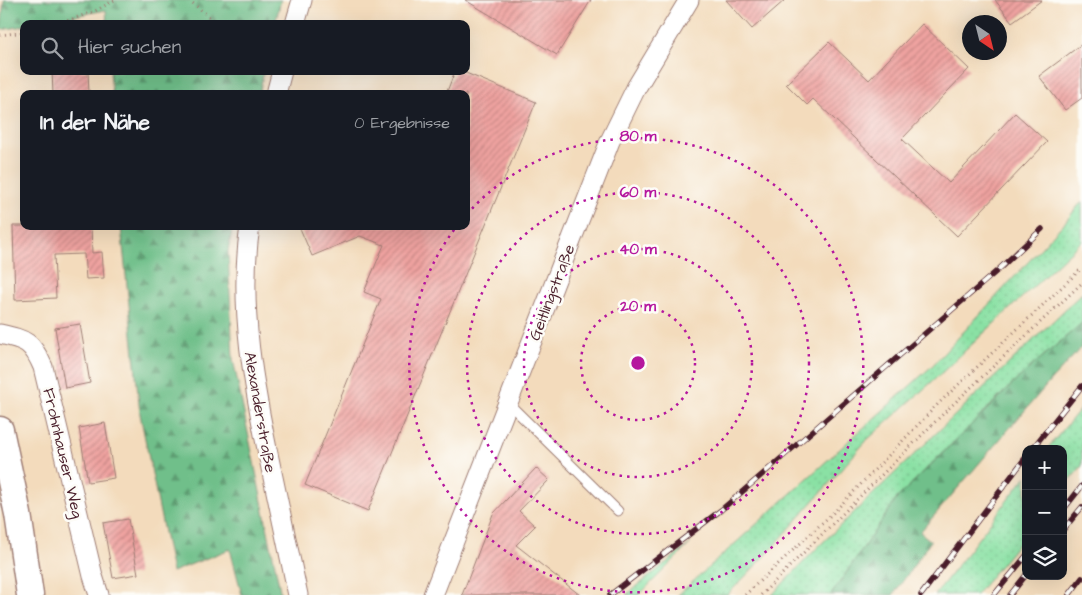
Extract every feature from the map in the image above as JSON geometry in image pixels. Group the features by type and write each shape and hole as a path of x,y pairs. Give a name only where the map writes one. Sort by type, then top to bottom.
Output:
{"main road":[{"path":"0,430 18,514 30,595"}],"street":[{"path":"296,20 302,0"},
{"name":"Geitlingstraße","path":"433,595 610,142 636,88 690,0"},
{"path":"277,90 281,75"},
{"name":"Alexanderstraße","path":"249,230 247,245 247,326 257,405 298,595"},
{"name":"Frohnhauser Weg","path":"0,334 22,339 35,349 43,367 99,595"}],"lane":[{"path":"508,403 618,511"}],"path":[{"path":"69,20 95,11 116,0"},
{"path":"189,0 213,20"},
{"path":"0,36 20,33"},
{"path":"745,595 835,510 938,404 1082,268"},
{"path":"761,595 946,411 1082,283"}],"green space":[{"path":"4,0 281,0 276,20 107,20 106,10 54,20 20,20 20,27 1,30"},
{"path":"110,75 263,75 260,90 112,90"},
{"path":"1082,201 1082,241 867,440 769,552 727,595 678,595 932,366 1066,221"},
{"path":"121,230 232,230 228,251 233,359 281,595 242,595 230,549 172,572 140,414"},
{"path":"1082,293 1082,323 1026,371 898,497 831,595 772,595 818,547"},
{"path":"1082,323 1082,347 920,532 931,541 893,595 831,595 898,497 1026,371"},
{"path":"1082,407 1082,466 1067,483 1067,445 1050,445"},
{"path":"1022,481 1022,539 976,595 935,595"},
{"path":"691,543 639,595 626,595"}],"building":[{"path":"465,0 591,0 557,55"},
{"path":"726,0 785,0 752,29"},
{"path":"995,0 1042,0 1012,22"},
{"path":"922,24 969,69 902,139 949,183 1015,113 1047,142 957,236 813,99 807,105 786,84 829,42 869,80"},
{"path":"1082,44 1082,98 1065,110 1039,76"},
{"path":"52,75 88,75 89,90 53,90"},
{"path":"453,75 470,75 536,102 368,511 305,485 381,299 364,292 384,245 360,236 312,256 301,230 470,230 470,90 448,90"},
{"path":"13,226 20,226 20,230 91,230 92,253 102,252 104,278 86,279 84,254 54,255 56,298 15,300"},
{"path":"80,324 90,383 65,388 55,328"},
{"path":"105,423 114,478 88,482 79,428"},
{"path":"536,468 549,480 519,511 535,526 516,545 580,595 462,595 493,514"},
{"path":"128,519 138,574 113,578 103,523"}],"railway":[{"path":"610,595 721,510 998,270 1042,229"},
{"path":"1035,445 1082,386"},
{"path":"921,595 1022,462"},
{"path":"1067,505 1082,486"},
{"path":"1067,525 1082,507"},
{"path":"994,595 1022,561"},
{"path":"1069,595 1082,578"},
{"path":"1010,595 1022,580"}]}
